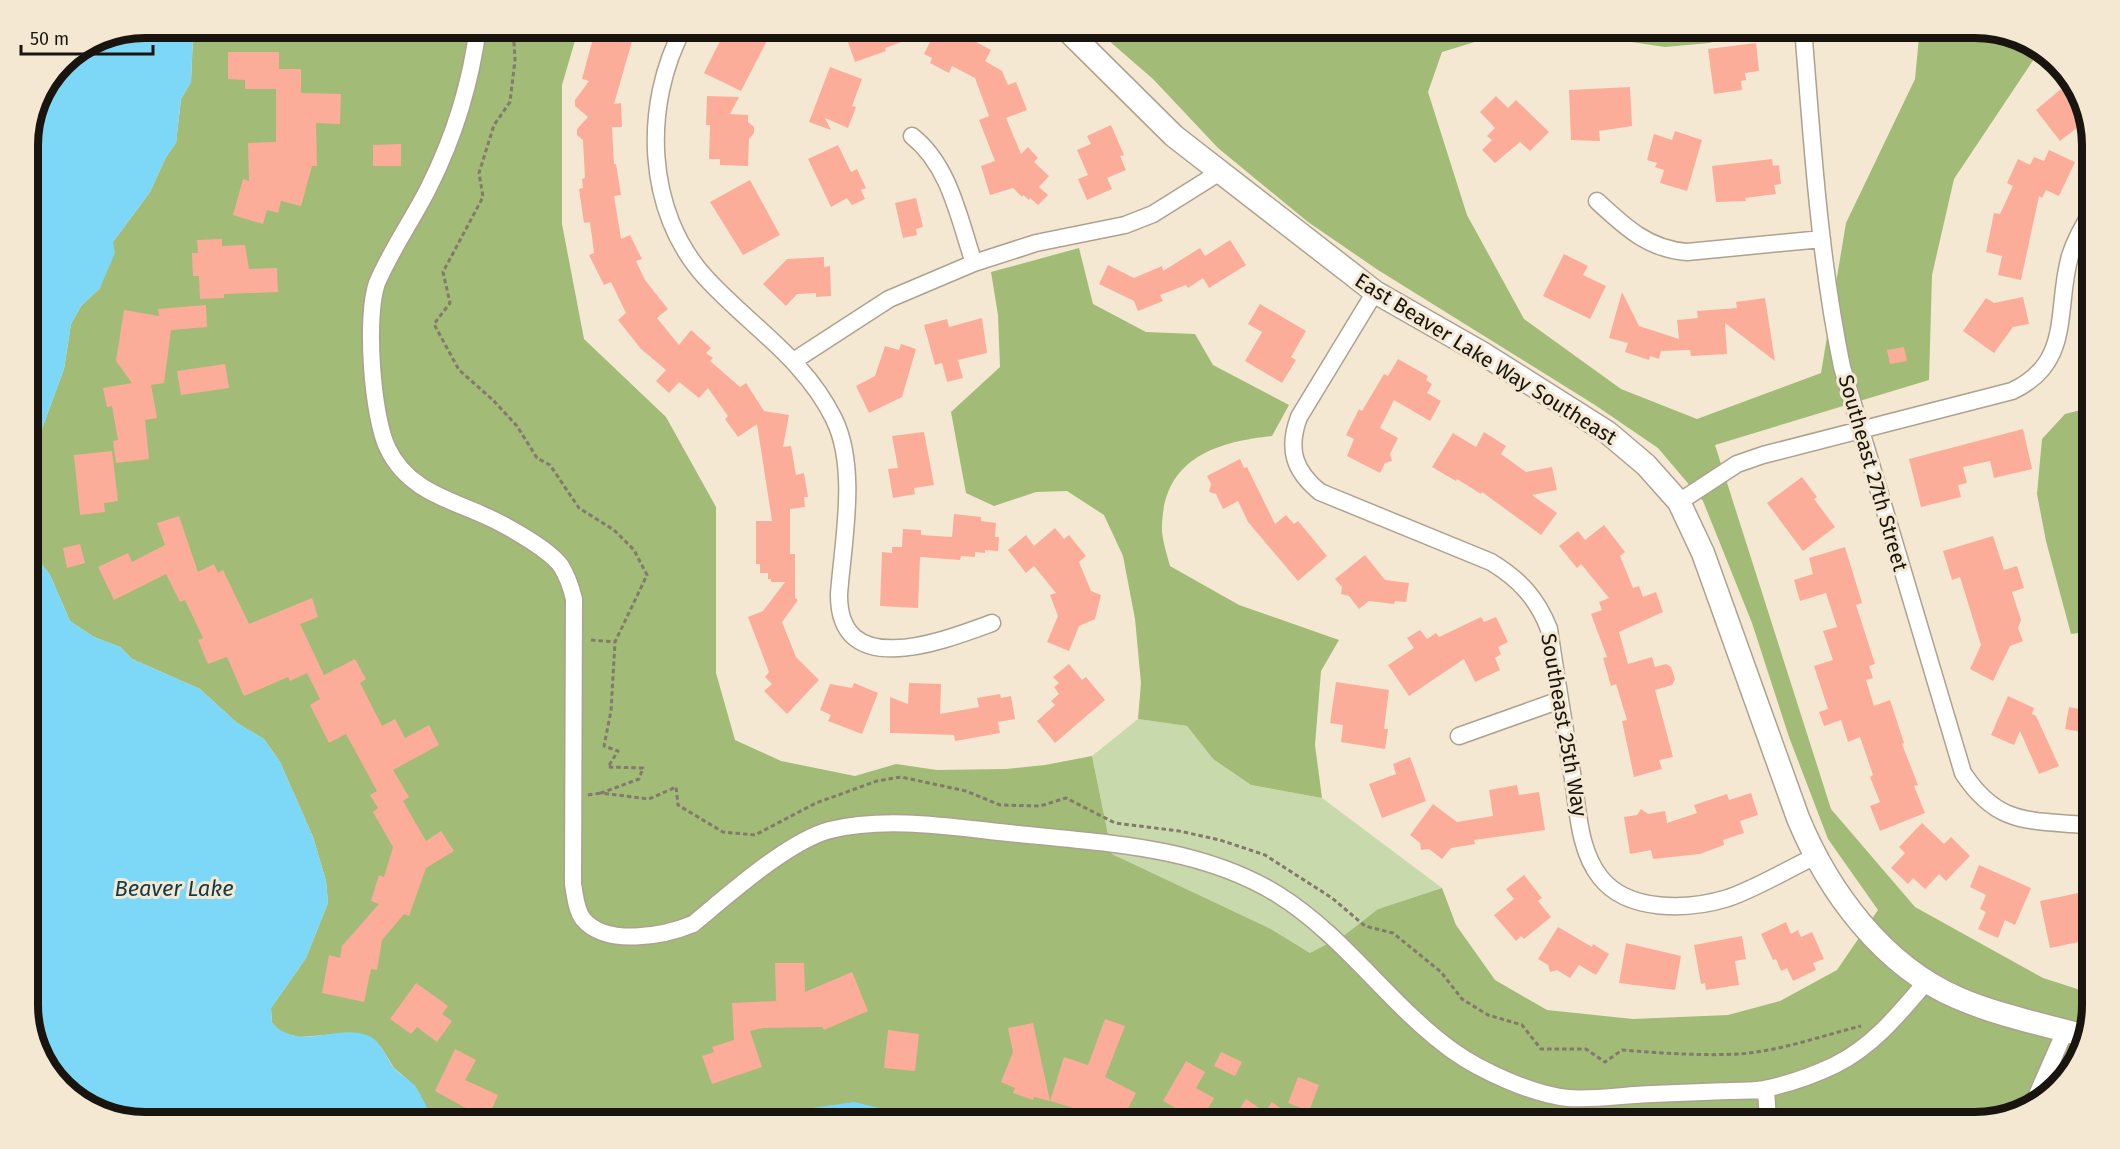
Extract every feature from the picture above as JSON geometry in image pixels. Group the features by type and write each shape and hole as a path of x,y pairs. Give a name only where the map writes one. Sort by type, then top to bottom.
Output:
{"street":[{"path":"476,38 467,85 455,124 430,186 377,284 371,331 379,415 385,444 394,463 406,476 423,489 484,515 544,550 559,563 569,579 574,599 575,638 573,884 581,917 601,931 648,937 672,933 693,924 799,843 837,829 914,825 1136,847 1210,864 1246,877 1277,894 1311,918 1337,941 1415,1018 1454,1052 1513,1082 1567,1098 1766,1089 1835,1065 1865,1047 1890,1024 1926,982"},
{"path":"679,38 663,75 657,112 656,155 671,219 684,249 704,276 795,360 835,420 844,449 848,477 838,613 846,630 856,640 880,649 931,644 992,623"},
{"name":"East Beaver Lake Way Southeast","path":"1075,38 1174,136 1376,292 1482,353 1607,432 1646,465 1678,502 1723,603 1814,856 1844,902 1869,933 1926,982 1959,999 2075,1034"},
{"name":"Southeast 27th Street","path":"1804,38 1822,239 1832,321 1859,428 1963,774 1974,791 1988,805 2001,812 2017,818 2082,825"},
{"path":"912,136 927,148 940,165 974,263"},
{"path":"795,360 889,299 974,263 1036,243 1125,225 1153,214 1220,172"},
{"path":"1597,201 1628,231 1667,250 1687,252 1822,239"},
{"path":"1678,502 1737,464 1859,428 2012,391 2028,384 2051,356 2059,338 2071,254 2082,232"},
{"name":"Southeast 25th Way","path":"1376,292 1299,417 1293,434 1291,451 1297,467 1306,481 1320,492 1491,562 1509,573 1539,605 1549,629 1584,843 1600,878 1616,892 1655,905 1711,902 1730,897 1814,856"},
{"path":"1459,736 1560,700"},
{"path":"2043,1087 2075,1034"},
{"path":"1766,1089 1767,1112"}],"path":[{"path":"514,38 515,60 510,102 494,125 479,173 483,197 443,272 450,303 434,324 459,370 493,400 517,426 537,458 549,465 579,508 614,530 634,550 647,574 615,642 611,711 604,746 618,751 608,767 643,768 639,779 601,793 649,799 676,787 678,805 723,832 755,835 816,803 877,781 901,777 966,791 1000,805 1040,806 1066,798 1115,823 1220,840 1265,855 1332,898 1365,926 1393,933 1441,972 1462,999 1488,1015 1522,1025 1541,1049 1586,1049 1605,1062 1622,1050 1680,1055 1740,1054 1785,1046 1870,1023"},
{"path":"575,638 615,642"}],"green space":[{"path":"193,38 576,38 562,85 562,224 584,339 666,417 716,507 716,673 735,740 781,761 855,776 896,764 937,770 1006,769 1045,765 1092,756 1112,854 1269,928 1310,953 1346,934 1378,909 1442,888 1456,925 1495,980 1547,1010 1633,1019 1728,1015 1780,1001 1837,970 1878,910 1828,839 1789,737 1752,623 1703,501 1658,448 1595,405 1378,270 1308,222 1218,148 1153,79 1106,38 1488,38 1442,52 1428,92 1467,215 1524,319 1621,389 1697,419 1821,373 1846,223 1915,79 1919,38 1982,38 2010,43 2023,49 2036,56 1954,179 1932,275 1929,380 1715,445 1831,809 1915,907 2043,978 2082,990 2082,1018 2071,1052 2056,1075 2035,1093 2010,1106 1975,1112 890,1112 888,1110 857,1112 429,1112 415,1086 394,1068 381,1047 349,1033 300,1037 282,1033 272,1023 271,1008 306,958 328,903 326,881 313,837 280,762 264,739 237,723 200,689 132,659 120,647 94,637 70,621 50,575 38,559 38,440 64,369 71,324 81,306 100,288 113,242 150,192 166,157 176,143 181,99 191,82"},
{"path":"1604,38 1728,38 1709,43 1665,47"},
{"path":"1079,248 1093,304 1146,332 1195,334 1213,365 1289,405 1272,436 1231,443 1213,449 1196,458 1183,469 1172,484 1165,502 1162,530 1170,566 1239,605 1339,640 1321,671 1315,745 1322,798 1251,785 1213,759 1187,726 1138,719 1141,683 1135,619 1123,556 1104,515 1067,491 1036,492 994,506 966,493 951,412 1000,367 998,315 991,272"},
{"path":"2082,410 2082,632 2071,634 2046,541 2037,494 2042,439 2065,414"},
{"path":"1138,719 1187,726 1213,759 1251,785 1322,798 1442,888 1378,909 1346,934 1310,953 1269,928 1112,854 1092,756"}],"water":[{"name":"Beaver Lake","path":"138,38 193,38 191,82 181,99 176,143 166,157 150,192 113,242 115,253 100,288 81,306 71,324 64,369 38,440 38,131 46,104 52,91 69,69 91,52 110,43"},
{"name":"Beaver Lake","path":"38,559 50,575 70,621 94,637 120,647 132,659 200,689 237,723 264,739 280,762 313,837 326,881 328,903 306,958 271,1008 272,1023 283,1032 295,1036 307,1037 344,1032 369,1036 380,1046 394,1068 415,1086 429,1112 145,1112 110,1106 97,1100 74,1085 56,1064 43,1039 38,1011"},
{"path":"854,1102 890,1112 792,1112"}],"building":[{"path":"593,38 633,38 614,104 621,103 622,127 612,127 614,164 616,164 621,195 614,196 621,239 630,235 642,259 636,261 645,280 668,309 657,318 679,345 691,330 711,348 706,353 713,358 710,361 740,387 746,383 764,411 789,415 783,447 791,446 796,475 804,473 808,497 804,497 805,507 790,509 790,554 795,554 795,598 798,600 782,622 796,657 819,680 787,714 764,691 772,684 765,677 769,672 748,617 763,611 785,582 771,582 771,579 768,579 768,573 760,573 760,564 756,564 756,521 772,521 757,424 738,437 725,419 728,416 708,388 699,398 679,382 669,393 656,381 666,370 641,349 618,320 626,313 611,282 604,285 589,255 594,253 590,222 584,223 579,189 583,188 582,179 585,178 583,140 577,135 577,129 588,117 575,106 575,100 589,81 582,79"},
{"path":"722,38 768,38 741,91 704,73"},
{"path":"846,38 913,38 885,48 886,51 855,62"},
{"path":"932,38 946,40 947,38 969,38 991,50 985,61 1002,71 1008,85 1016,82 1027,110 1006,118 1021,154 1028,147 1038,158 1034,162 1049,176 1039,187 1048,195 1038,205 1030,198 1029,200 1023,195 1022,197 1013,188 990,195 981,166 995,161 979,120 989,116 975,78 952,66 949,73 930,63 932,58 924,54"},
{"path":"1756,43 1759,71 1745,73 1746,80 1741,81 1742,90 1714,94 1708,49"},
{"path":"228,52 279,52 279,69 301,69 301,93 341,94 340,124 316,123 317,166 312,166 301,206 281,201 278,213 267,210 263,224 233,215 243,179 249,181 248,143 276,142 276,89 245,89 245,80 228,79"},
{"path":"830,67 862,79 852,106 856,107 848,128 825,118 831,130 809,122"},
{"path":"2065,86 2077,110 2080,125 2060,141 2036,110"},
{"path":"1630,87 1632,126 1599,131 1600,141 1571,140 1569,90"},
{"path":"707,96 739,97 730,114 748,115 748,122 754,127 754,133 749,139 748,166 720,165 720,159 709,159 710,125 706,125"},
{"path":"1496,96 1508,108 1516,100 1549,132 1530,151 1520,142 1495,163 1482,150 1492,140 1487,136 1495,128 1480,112"},
{"path":"1111,125 1124,155 1120,156 1126,170 1107,178 1112,189 1087,200 1078,179 1088,175 1077,150 1091,144 1087,136"},
{"path":"1675,131 1702,140 1687,191 1660,183 1664,170 1655,167 1657,163 1647,160 1654,134 1672,140"},
{"path":"401,144 401,166 373,166 373,145"},
{"path":"838,145 851,172 857,169 866,188 861,190 865,199 852,205 847,198 831,207 808,159"},
{"path":"2049,150 2075,162 2059,196 2046,190 2042,198 2039,196 2021,280 1998,275 2002,256 1986,252 1994,213 2000,214 2013,186 2007,183 2018,159 2030,165 2034,157 2044,161"},
{"path":"1772,159 1773,166 1779,165 1781,184 1774,185 1776,194 1745,198 1746,201 1716,202 1712,166"},
{"path":"750,180 780,235 743,255 710,202"},
{"path":"916,198 923,227 916,229 917,235 903,238 895,203"},
{"path":"222,239 222,246 245,245 249,269 277,268 278,292 224,294 224,298 200,299 199,276 193,276 192,253 198,253 197,240"},
{"path":"1230,240 1246,265 1209,288 1203,278 1188,288 1186,285 1160,295 1163,301 1138,311 1134,301 1099,284 1108,265 1134,278 1162,266 1163,271 1200,248 1205,256"},
{"path":"1564,254 1588,266 1583,275 1606,286 1590,319 1543,296"},
{"path":"824,257 824,267 830,266 831,296 816,297 816,293 797,294 786,306 763,284 787,259"},
{"path":"1622,292 1639,326 1679,339 1677,320 1698,318 1697,311 1737,308 1736,302 1765,298 1775,361 1725,323 1727,354 1691,356 1690,350 1661,351 1659,359 1650,356 1649,360 1625,352 1628,343 1609,338"},
{"path":"2023,297 2029,324 2013,327 1994,353 1963,331 1986,298 1994,303"},
{"path":"1260,304 1306,331 1291,357 1296,360 1282,383 1245,361 1262,332 1248,324"},
{"path":"206,305 207,327 171,330 164,383 151,385 157,418 145,420 149,459 116,463 113,441 118,440 112,406 107,407 103,388 132,383 116,361 124,310 159,316 158,309"},
{"path":"982,318 987,353 958,360 963,378 947,382 942,363 935,365 924,325 947,319 949,327"},
{"path":"901,344 916,349 902,397 869,413 856,386 875,376 885,346 899,350"},
{"path":"1904,347 1907,361 1890,364 1887,350"},
{"path":"1398,359 1428,376 1426,380 1432,384 1427,393 1441,401 1430,421 1394,400 1380,428 1398,438 1390,454 1392,461 1385,463 1380,473 1347,456 1354,439 1346,435 1359,409 1362,411 1384,374 1388,376"},
{"path":"225,364 229,388 181,395 177,371"},
{"path":"2023,429 2032,469 1994,478 1990,461 1963,467 1967,483 1958,485 1961,497 1921,507 1909,459"},
{"path":"924,432 934,485 914,488 915,494 893,498 888,469 898,468 892,436"},
{"path":"1484,432 1506,446 1501,454 1526,472 1552,467 1557,490 1532,495 1557,513 1541,535 1482,492 1481,494 1432,467 1453,433 1476,447"},
{"path":"112,451 118,501 104,503 105,512 80,515 74,455"},
{"path":"1240,459 1244,468 1247,467 1275,524 1286,515 1294,524 1298,521 1327,556 1298,581 1248,522 1238,501 1223,509 1216,494 1209,492 1211,484 1207,476"},
{"path":"1802,477 1817,497 1814,499 1835,527 1803,551 1767,503"},
{"path":"954,514 981,517 981,521 996,523 995,537 999,537 998,551 975,552 975,557 961,556 960,560 920,557 918,608 880,606 882,552 892,553 892,547 902,547 903,529 921,530 921,535 952,537"},
{"path":"179,516 198,572 214,564 218,573 223,570 249,624 312,598 318,617 300,624 324,675 355,659 366,679 360,683 382,726 395,719 405,738 429,725 439,745 393,770 409,797 403,801 426,841 441,831 454,851 426,868 409,916 404,914 382,940 377,970 371,969 364,1002 322,993 329,955 340,958 342,946 379,904 371,901 379,875 384,877 393,847 373,812 378,808 370,795 377,791 346,734 329,743 310,705 320,699 307,673 290,681 288,677 244,696 227,657 208,664 198,640 203,638 185,600 180,602 166,574 114,600 98,567 128,553 132,562 165,545 157,523"},
{"path":"1604,525 1625,552 1620,556 1633,588 1639,586 1643,597 1656,592 1663,612 1619,632 1628,664 1652,657 1655,667 1666,664 1671,667 1675,679 1672,685 1655,690 1673,757 1659,760 1662,769 1634,777 1622,721 1627,720 1616,684 1611,686 1603,658 1607,657 1591,614 1602,610 1599,602 1609,598 1581,564 1577,568 1559,546 1578,531 1585,540"},
{"path":"1055,528 1064,539 1069,535 1086,556 1079,562 1091,591 1101,595 1095,619 1079,626 1069,651 1047,642 1058,616 1050,595 1056,593 1034,566 1026,573 1008,550 1026,535 1034,546"},
{"path":"1993,536 2004,570 2017,566 2024,588 2012,592 2021,620 2018,628 2023,641 2010,646 1993,681 1970,669 1981,645 1960,577 1952,580 1943,551"},
{"path":"80,544 85,563 67,568 63,548"},
{"path":"1845,547 1862,603 1856,605 1875,664 1869,666 1873,678 1866,680 1874,706 1890,700 1904,743 1902,744 1918,785 1914,786 1925,813 1880,831 1870,806 1880,802 1870,777 1873,775 1860,737 1848,742 1841,720 1824,726 1819,712 1828,709 1814,666 1833,660 1823,631 1837,627 1826,593 1800,601 1794,580 1813,574 1809,558"},
{"path":"1365,555 1385,580 1409,583 1406,602 1395,601 1394,604 1369,601 1359,609 1349,596 1341,594 1342,587 1335,579"},
{"path":"1481,617 1484,622 1496,617 1508,642 1498,647 1501,654 1495,658 1500,670 1475,682 1464,659 1409,696 1388,665 1414,648 1407,638 1420,630 1427,639 1436,633 1439,637"},
{"path":"1069,664 1082,680 1086,677 1105,700 1055,743 1037,721 1055,705 1051,701 1059,694 1054,687 1059,683 1053,677"},
{"path":"1336,682 1389,690 1384,729 1388,729 1385,749 1341,742 1343,725 1330,723"},
{"path":"854,683 878,693 862,734 828,721 831,715 820,710 830,684 852,688"},
{"path":"909,683 941,684 940,714 979,707 977,698 1000,694 1001,698 1011,696 1015,719 998,722 1000,733 955,741 954,735 890,733 890,697 908,704"},
{"path":"2082,692 2082,732 2065,729 2069,707 2079,709"},
{"path":"2008,696 2034,708 2032,714 2036,716 2059,766 2039,774 2020,731 2014,745 1991,735"},
{"path":"1410,757 1426,801 1382,818 1369,784 1396,774 1393,764"},
{"path":"1517,785 1519,795 1539,792 1545,830 1474,840 1475,844 1451,848 1442,859 1429,849 1421,850 1420,843 1410,835 1433,804 1457,822 1493,816 1489,790"},
{"path":"1751,793 1758,815 1740,821 1744,833 1723,840 1724,845 1700,854 1653,859 1651,850 1630,854 1624,817 1637,815 1641,809 1648,814 1665,811 1667,823 1697,813 1694,805 1727,794 1729,800"},
{"path":"1922,823 1944,844 1951,837 1970,856 1946,881 1939,874 1925,889 1913,878 1908,884 1891,868 1905,853 1899,847"},
{"path":"1979,865 2031,888 2015,925 2005,920 1998,938 1978,929 1986,912 1980,909 1986,895 1970,887"},
{"path":"1524,875 1542,898 1538,901 1551,917 1524,939 1521,936 1516,941 1494,915 1514,899 1506,889"},
{"path":"2082,892 2082,941 2050,948 2040,901"},
{"path":"1786,922 1791,934 1798,930 1801,937 1812,932 1824,959 1813,963 1816,970 1793,981 1787,968 1781,971 1776,959 1773,960 1761,934"},
{"path":"1558,927 1609,954 1596,975 1579,965 1570,978 1557,970 1550,972 1548,965 1538,959"},
{"path":"1742,936 1746,959 1735,961 1739,985 1706,990 1705,983 1701,984 1694,945"},
{"path":"1626,943 1681,956 1675,990 1619,983"},
{"path":"775,963 804,963 805,992 852,972 868,1011 824,1030 822,1027 763,1028 750,1031 762,1067 712,1084 702,1056 714,1052 712,1047 734,1040 732,1003 776,1001"},
{"path":"416,983 448,1006 442,1014 452,1021 437,1042 417,1027 411,1034 390,1019"},
{"path":"1105,1019 1125,1026 1105,1077 1136,1093 1126,1112 1086,1112 1050,1101 1064,1057 1088,1065"},
{"path":"1033,1023 1050,1101 1034,1097 1033,1100 1013,1093 1015,1088 1001,1082 1013,1052 1008,1028"},
{"path":"888,1030 919,1034 915,1071 884,1068"},
{"path":"455,1049 476,1060 465,1080 498,1095 491,1112 473,1112 435,1091"},
{"path":"1221,1052 1242,1062 1235,1076 1214,1066"},
{"path":"1186,1061 1205,1072 1196,1088 1214,1098 1206,1112 1182,1112 1163,1101"},
{"path":"1298,1077 1319,1085 1309,1111 1288,1103"},
{"path":"1246,1099 1265,1112 1238,1112"},
{"path":"1272,1102 1283,1112 1265,1112"}]}
